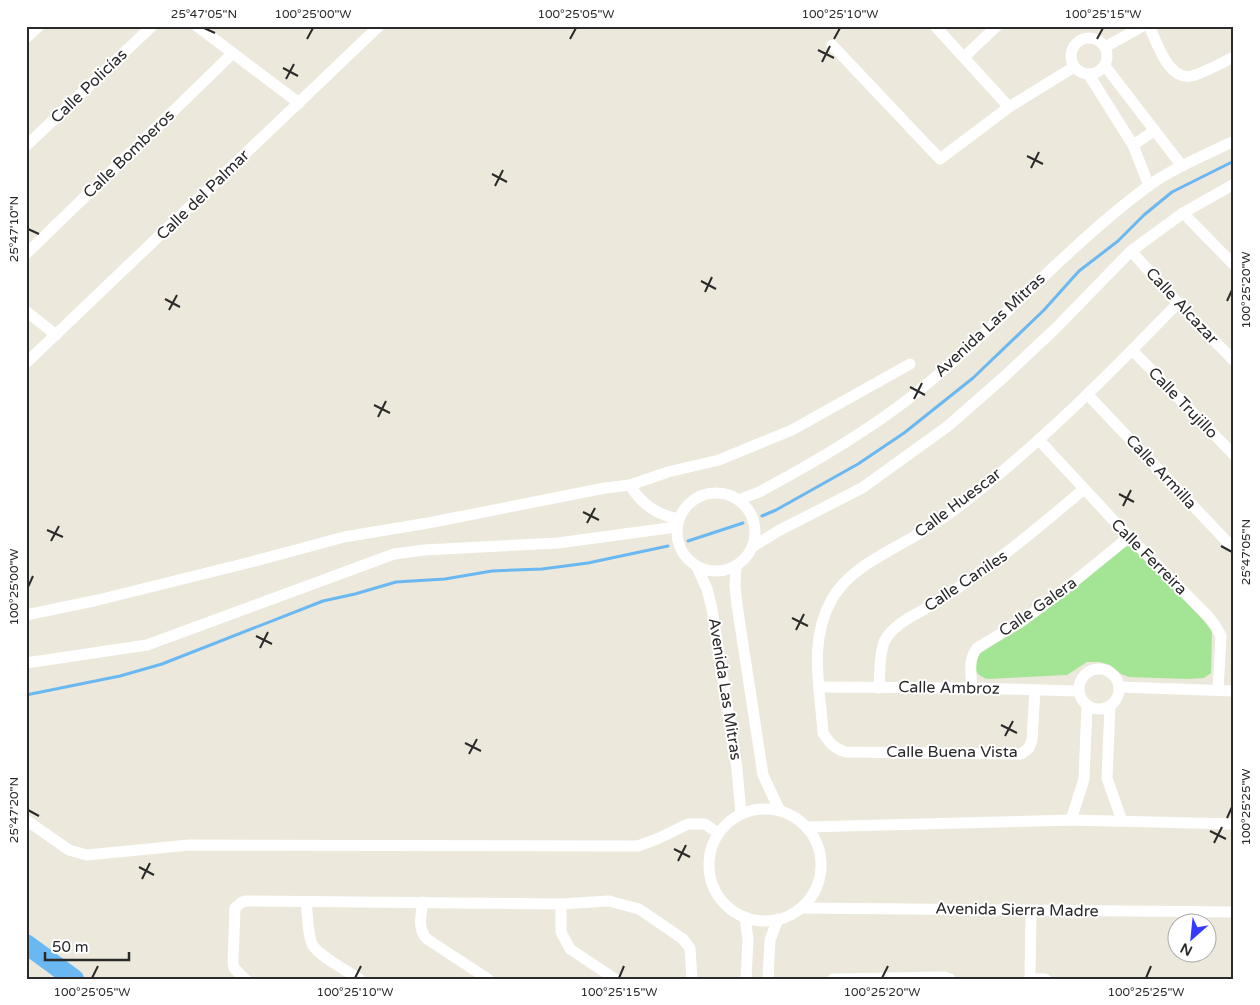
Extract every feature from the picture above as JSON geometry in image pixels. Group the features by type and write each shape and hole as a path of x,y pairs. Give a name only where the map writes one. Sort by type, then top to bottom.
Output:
{"street":[{"path":"26,38 39,26"},
{"name":"Calle Policías","path":"26,146 152,26"},
{"path":"197,26 299,103"},
{"name":"Calle del Palmar","path":"26,363 379,26"},
{"path":"935,26 1009,107"},
{"path":"964,57 996,26"},
{"path":"1105,47 1143,26"},
{"path":"1149,26 1166,62 1176,74 1184,77 1192,76 1234,57"},
{"path":"1092,38 1098,40 1105,47 1108,55 1105,66 1096,74 1089,75 1078,71 1071,61 1072,49 1080,40 1092,38"},
{"path":"832,45 940,160 1009,107 1074,67"},
{"name":"Calle Bomberos","path":"26,254 233,53"},
{"path":"1105,66 1182,166"},
{"path":"1089,75 1133,145 1148,186"},
{"path":"1133,145 1154,132"},
{"name":"Avenida Las Mitras","path":"739,500 761,491 830,451 907,400 950,364 1062,258 1148,186 1182,166 1234,141"},
{"path":"752,547 780,530 862,488 948,426 1034,348 1131,251 1183,213 1234,184"},
{"path":"1183,213 1232,261"},
{"name":"Calle Alcazar","path":"1131,251 1234,361"},
{"name":"Calle Huescar","path":"823,732 817,662 817,638 822,619 841,585 878,558 936,523 962,504 1039,440 1088,395 1178,303"},
{"path":"26,311 56,335"},
{"name":"Calle Trujillo","path":"1132,350 1234,455"},
{"path":"26,614 98,600 344,537 428,523 605,488 630,486 668,472 718,460 792,430 910,364"},
{"name":"Calle Armilla","path":"1088,395 1234,549"},
{"name":"Calle Ferreira","path":"1039,440 1129,537 1216,625 1221,636 1218,689"},
{"path":"630,486 637,497 654,510 677,523"},
{"name":"Calle Caniles","path":"879,688 884,642 892,630 1008,552 1084,489"},
{"path":"706,493 724,493 739,500 751,514 754,522 755,530 752,547 743,561 736,566 721,571 705,570 698,567 680,550 677,543 677,523 681,512 691,500 706,493"},
{"path":"26,663 147,645 394,554 424,550 558,543 677,523"},
{"name":"Calle Galera","path":"972,688 970,662 972,654 977,648 1022,620 1070,585 1129,537"},
{"name":"Avenida Las Mitras","path":"736,566 735,586 737,604 763,775 780,811"},
{"name":"Avenida Las Mitras","path":"698,567 712,609 737,769 741,814"},
{"path":"1097,668 1105,669 1112,673 1120,687 1116,701 1110,706 1099,710 1087,706 1078,691 1079,683 1083,676 1097,668"},
{"name":"Calle Ambroz","path":"820,687 1078,691"},
{"path":"1120,687 1234,691"},
{"name":"Calle Buena Vista","path":"823,732 835,748 846,752 1016,755 1025,751 1032,740 1035,690"},
{"path":"1071,820 1084,779 1087,706"},
{"path":"1110,706 1107,778 1122,821"},
{"path":"1084,779 1107,778"},
{"path":"760,809 780,811 794,817 806,827 817,845 821,865 817,885 812,895 795,912 778,919 756,920 745,917 736,913 721,899 711,881 709,872 710,852 718,833 732,819 741,814 760,809"},
{"path":"26,820 69,850 87,855 189,845 638,846 688,824 698,823 705,824 718,833"},
{"path":"806,827 1071,820 1234,824"},
{"path":"245,979 234,968 233,962 235,908 238,904 247,901 561,904 609,901 639,909 682,939 690,948 692,979"},
{"path":"306,902 309,935 313,947 360,979"},
{"path":"423,902 420,927 426,939 488,979"},
{"path":"561,904 561,932 570,949 616,979"},
{"name":"Avenida Sierra Madre","path":"801,908 1234,912"},
{"path":"1031,910 1030,979 1045,979"},
{"path":"745,917 748,940 746,979"},
{"path":"768,979 770,940 778,919"},
{"path":"748,940 770,940"},
{"path":"833,979 934,977 950,979"}],"green space":[{"path":"1126,546 1134,548 1205,622 1212,632 1211,673 1204,678 1187,679 1129,677 1121,674 1110,665 1100,662 1087,662 1067,675 987,679 977,673 975,668 976,656 1031,621"}],"waterway":[{"path":"762,516 858,464 904,433 973,378 1044,310 1079,271 1118,241 1144,215 1172,192 1234,161"},
{"path":"688,541 743,523"},
{"path":"26,695 120,676 162,664 323,601 396,582 445,579 492,571 542,569 588,563 668,546"},
{"path":"26,944 74,979"}]}
